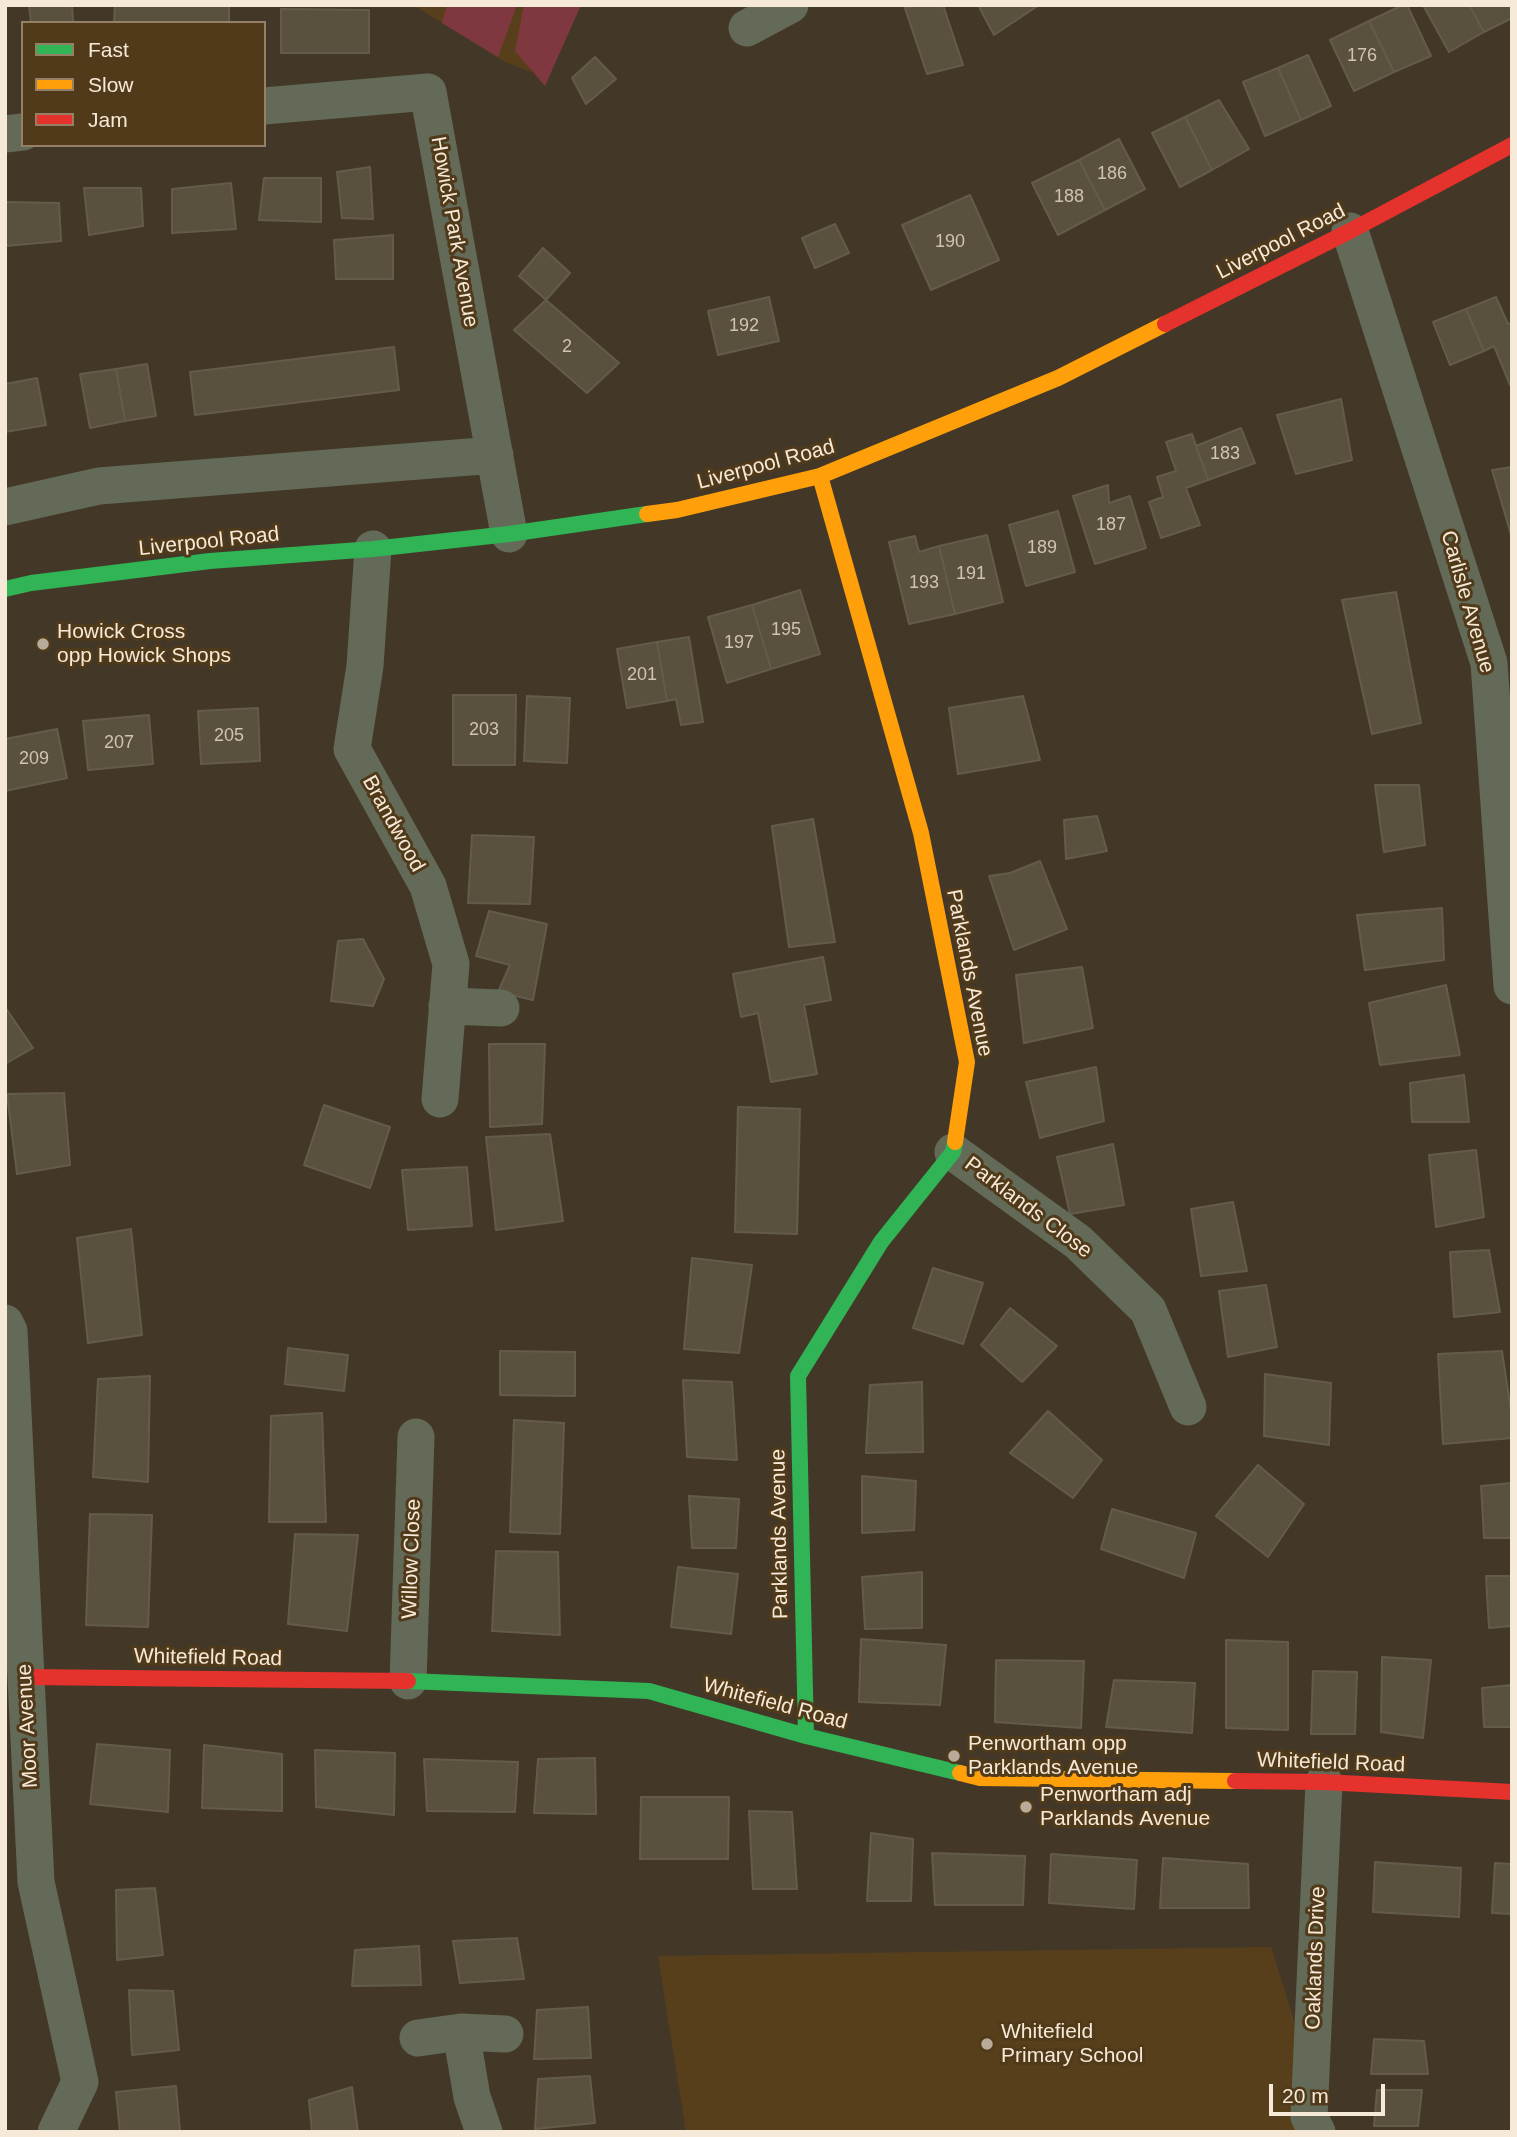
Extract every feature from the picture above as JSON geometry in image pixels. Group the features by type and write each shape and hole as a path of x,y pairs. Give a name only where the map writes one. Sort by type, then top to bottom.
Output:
{"street":[{"path":"747,28 790,5"},
{"name":"Howick Park Avenue","path":"266,106 428,92 509,534"},
{"name":"Liverpool Road","path":"5,589 31,583 210,561 373,549 509,534 677,510 820,476 1058,378 1350,231 1512,145"},
{"name":"Carlisle Avenue","path":"1350,231 1489,663 1512,986"},
{"path":"5,507 99,486 495,455"},
{"name":"Parklands Avenue","path":"806,1736 798,1376 881,1242 953,1152 967,1062 921,833 820,476"},
{"name":"Brandwood","path":"373,549 365,666 352,749 428,886 451,964 440,1099"},
{"path":"447,1006 500,1008"},
{"name":"Parklands Close","path":"953,1152 1078,1242 1148,1310 1188,1407"},
{"name":"Moor Avenue","path":"5,1323 9,1331 36,1882 80,2082 84,2120 81,2132"},
{"name":"Willow Close","path":"408,1681 416,1437"},
{"name":"Whitefield Road","path":"26,1677 408,1681 649,1691 806,1736 980,1778 1324,1782 1512,1792"},
{"name":"Oaklands Drive","path":"1317,2132 1309,2117 1324,1782"},
{"path":"461,2032 472,2097 484,2132"},
{"path":"418,2038 461,2032 505,2034"},
{"path":"56,2132 80,2082"}],"shaded area":[{"path":"413,5 561,5 531,72 505,62"},
{"path":"447,5 517,5 498,57 442,23"},
{"path":"524,5 581,5 545,86 515,51"},
{"name":"Whitefield Primary School","path":"1271,1947 1329,2132 686,2132 658,1956"}],"building":[{"path":"29,5 72,5 73,21 31,21"},
{"path":"115,5 229,5 229,21 114,21"},
{"path":"943,5 963,65 927,74 905,8"},
{"path":"978,5 1039,5 994,35"},
{"path":"1407,5 1431,56 1394,72 1369,21"},
{"path":"1423,5 1469,5 1484,32 1449,52"},
{"path":"1469,5 1510,5 1512,18 1484,32"},
{"path":"281,9 369,10 369,53 281,53"},
{"path":"1369,21 1394,72 1354,91 1330,40"},
{"path":"1308,55 1331,106 1301,120 1278,68"},
{"path":"595,57 616,79 586,104 572,78"},
{"path":"1278,68 1301,120 1265,136 1243,82"},
{"path":"1219,100 1249,149 1212,170 1185,117"},
{"path":"1185,117 1212,170 1180,187 1152,133"},
{"path":"1119,139 1145,189 1105,210 1079,160"},
{"path":"1079,160 1105,210 1058,235 1032,183"},
{"path":"370,167 373,219 342,218 337,172"},
{"path":"264,178 321,178 321,222 259,220"},
{"path":"231,183 236,229 172,233 172,189"},
{"path":"84,188 141,188 143,226 89,235"},
{"path":"970,195 999,260 931,290 902,225"},
{"path":"5,202 59,203 61,241 5,246"},
{"path":"835,224 849,253 815,268 802,238"},
{"path":"393,235 393,279 336,279 334,240"},
{"path":"543,248 570,273 546,300 519,276"},
{"path":"769,297 779,341 718,355 708,311"},
{"path":"1496,297 1508,324 1512,323 1510,385 1494,346 1484,351 1466,309"},
{"path":"546,300 619,363 587,393 514,330"},
{"path":"1466,309 1484,351 1450,365 1433,322"},
{"path":"394,347 399,390 195,415 190,372"},
{"path":"147,364 156,416 125,421 116,369"},
{"path":"116,369 125,421 90,428 80,374"},
{"path":"37,378 46,425 5,432 5,384"},
{"path":"1341,399 1352,460 1296,474 1277,415"},
{"path":"1241,428 1255,463 1208,480 1196,446"},
{"path":"1192,434 1208,480 1186,488 1200,525 1161,538 1149,502 1163,497 1157,477 1176,471 1166,442"},
{"path":"1512,467 1512,538 1492,470"},
{"path":"1108,485 1109,503 1130,496 1146,548 1095,564 1073,496"},
{"path":"1058,511 1075,572 1026,586 1009,525"},
{"path":"987,535 1003,602 955,614 939,546"},
{"path":"915,536 919,552 939,546 955,614 909,624 889,542"},
{"path":"800,590 820,654 771,669 752,605"},
{"path":"1396,592 1421,723 1372,734 1342,600"},
{"path":"752,605 771,669 727,683 708,617"},
{"path":"689,637 703,722 681,725 676,699 667,701 657,642"},
{"path":"657,642 667,701 627,708 617,649"},
{"path":"453,695 516,695 515,765 453,765"},
{"path":"527,696 570,698 567,763 524,761"},
{"path":"1023,696 1040,760 958,774 949,708"},
{"path":"258,708 260,761 201,764 198,711"},
{"path":"149,715 153,764 88,770 83,721"},
{"path":"57,729 67,778 5,791 5,739"},
{"path":"1375,785 1419,785 1425,845 1384,852"},
{"path":"1097,816 1107,851 1066,859 1064,820"},
{"path":"813,819 835,942 789,947 772,826"},
{"path":"472,835 534,837 530,904 468,903"},
{"path":"1040,861 1067,929 1014,950 989,876 1010,873"},
{"path":"1442,908 1444,960 1365,970 1357,915"},
{"path":"489,911 547,924 533,1000 498,992 510,965 476,956"},
{"path":"363,939 384,979 373,1006 331,1001 338,941"},
{"path":"823,957 831,1000 804,1005 817,1074 771,1082 758,1013 741,1017 733,974"},
{"path":"1082,967 1093,1028 1024,1043 1016,975"},
{"path":"1446,985 1460,1055 1380,1065 1369,1003"},
{"path":"5,1007 33,1048 5,1064"},
{"path":"489,1044 545,1044 542,1124 490,1127"},
{"path":"1096,1067 1104,1121 1040,1138 1026,1082"},
{"path":"1464,1075 1469,1122 1412,1122 1410,1083"},
{"path":"64,1093 70,1165 17,1174 7,1094"},
{"path":"324,1105 390,1127 370,1188 304,1165"},
{"path":"738,1107 800,1109 797,1234 735,1232"},
{"path":"550,1134 563,1221 496,1230 486,1137"},
{"path":"1113,1144 1124,1205 1070,1214 1057,1157"},
{"path":"1476,1150 1484,1217 1436,1227 1429,1155"},
{"path":"467,1167 472,1226 408,1230 402,1170"},
{"path":"1233,1202 1247,1271 1201,1276 1191,1209"},
{"path":"131,1229 142,1335 88,1343 77,1238"},
{"path":"1489,1250 1500,1312 1454,1317 1450,1252"},
{"path":"692,1258 752,1265 739,1353 684,1349"},
{"path":"933,1268 983,1283 963,1344 913,1328"},
{"path":"1266,1285 1277,1347 1228,1357 1219,1291"},
{"path":"1010,1308 1057,1346 1022,1382 981,1345"},
{"path":"288,1348 348,1355 344,1391 285,1384"},
{"path":"500,1351 575,1352 575,1396 500,1395"},
{"path":"1502,1351 1512,1418 1512,1438 1443,1444 1438,1354"},
{"path":"1265,1374 1331,1383 1329,1445 1264,1436"},
{"path":"150,1376 148,1482 93,1477 98,1379"},
{"path":"683,1380 732,1382 737,1460 687,1457"},
{"path":"922,1382 923,1452 866,1453 870,1385"},
{"path":"1048,1411 1102,1460 1073,1498 1010,1453"},
{"path":"322,1413 326,1522 269,1522 271,1416"},
{"path":"514,1420 564,1423 560,1534 510,1532"},
{"path":"1258,1465 1304,1504 1268,1557 1216,1516"},
{"path":"862,1476 916,1481 914,1530 862,1533"},
{"path":"1512,1483 1512,1538 1484,1538 1481,1486"},
{"path":"689,1496 739,1499 736,1548 692,1548"},
{"path":"1112,1509 1196,1533 1184,1578 1101,1549"},
{"path":"90,1514 152,1515 148,1627 86,1625"},
{"path":"295,1534 358,1535 347,1631 288,1624"},
{"path":"496,1551 558,1552 560,1635 492,1631"},
{"path":"678,1567 738,1574 731,1634 671,1627"},
{"path":"922,1572 922,1628 865,1629 862,1577"},
{"path":"1486,1576 1512,1576 1512,1626 1489,1628"},
{"path":"861,1639 946,1645 940,1705 859,1702"},
{"path":"1226,1640 1288,1642 1288,1730 1226,1728"},
{"path":"1382,1657 1431,1660 1423,1738 1381,1732"},
{"path":"996,1660 1084,1661 1081,1728 995,1722"},
{"path":"1313,1671 1357,1672 1355,1734 1311,1734"},
{"path":"1114,1680 1195,1683 1192,1733 1106,1727"},
{"path":"1512,1685 1512,1727 1484,1727 1482,1688"},
{"path":"97,1744 170,1750 168,1812 90,1804"},
{"path":"204,1745 282,1754 282,1811 202,1808"},
{"path":"315,1750 395,1753 394,1815 316,1807"},
{"path":"595,1758 596,1814 534,1813 538,1759"},
{"path":"424,1759 518,1762 515,1812 427,1811"},
{"path":"641,1797 729,1797 728,1859 640,1859"},
{"path":"749,1811 792,1812 797,1889 753,1889"},
{"path":"871,1833 913,1839 911,1901 867,1901"},
{"path":"932,1853 1025,1856 1023,1905 935,1905"},
{"path":"1051,1854 1137,1860 1134,1909 1049,1903"},
{"path":"1163,1858 1248,1864 1249,1908 1160,1908"},
{"path":"1375,1862 1461,1868 1459,1917 1373,1912"},
{"path":"1495,1863 1512,1864 1512,1914 1492,1913"},
{"path":"155,1888 163,1955 117,1960 116,1890"},
{"path":"517,1938 524,1979 460,1983 453,1941"},
{"path":"419,1946 421,1985 352,1986 355,1950"},
{"path":"129,1990 173,1991 179,2050 132,2055"},
{"path":"588,2007 591,2058 534,2059 537,2010"},
{"path":"1374,2039 1424,2041 1428,2074 1371,2074"},
{"path":"590,2076 595,2123 535,2129 538,2079"},
{"path":"176,2086 180,2132 120,2132 116,2092"},
{"path":"352,2087 358,2132 312,2132 309,2100"},
{"path":"1377,2090 1422,2090 1418,2126 1374,2126"}],"traffic: fast":[{"path":"5,589 31,583 210,561 373,549 509,534 647,514"},
{"path":"806,1736 798,1376 881,1242 953,1152 955,1142"},
{"path":"408,1681 649,1691 806,1736 960,1773"}],"traffic: slow":[{"path":"647,514 677,510 820,476 1058,378 1165,324"},
{"path":"820,476 921,833 967,1062 955,1142"},
{"path":"960,1773 980,1778 1235,1781"}],"traffic: jam":[{"path":"1165,324 1350,231 1512,145"},
{"path":"26,1677 408,1681"},
{"path":"1235,1781 1324,1782 1512,1792"}],"place":[{"name":"Howick Cross opp Howick Shops","path":"43,644"},
{"name":"Penwortham opp Parklands Avenue","path":"954,1756"},
{"name":"Penwortham adj Parklands Avenue","path":"1026,1807"},
{"name":"Whitefield Primary School","path":"987,2044"}]}
